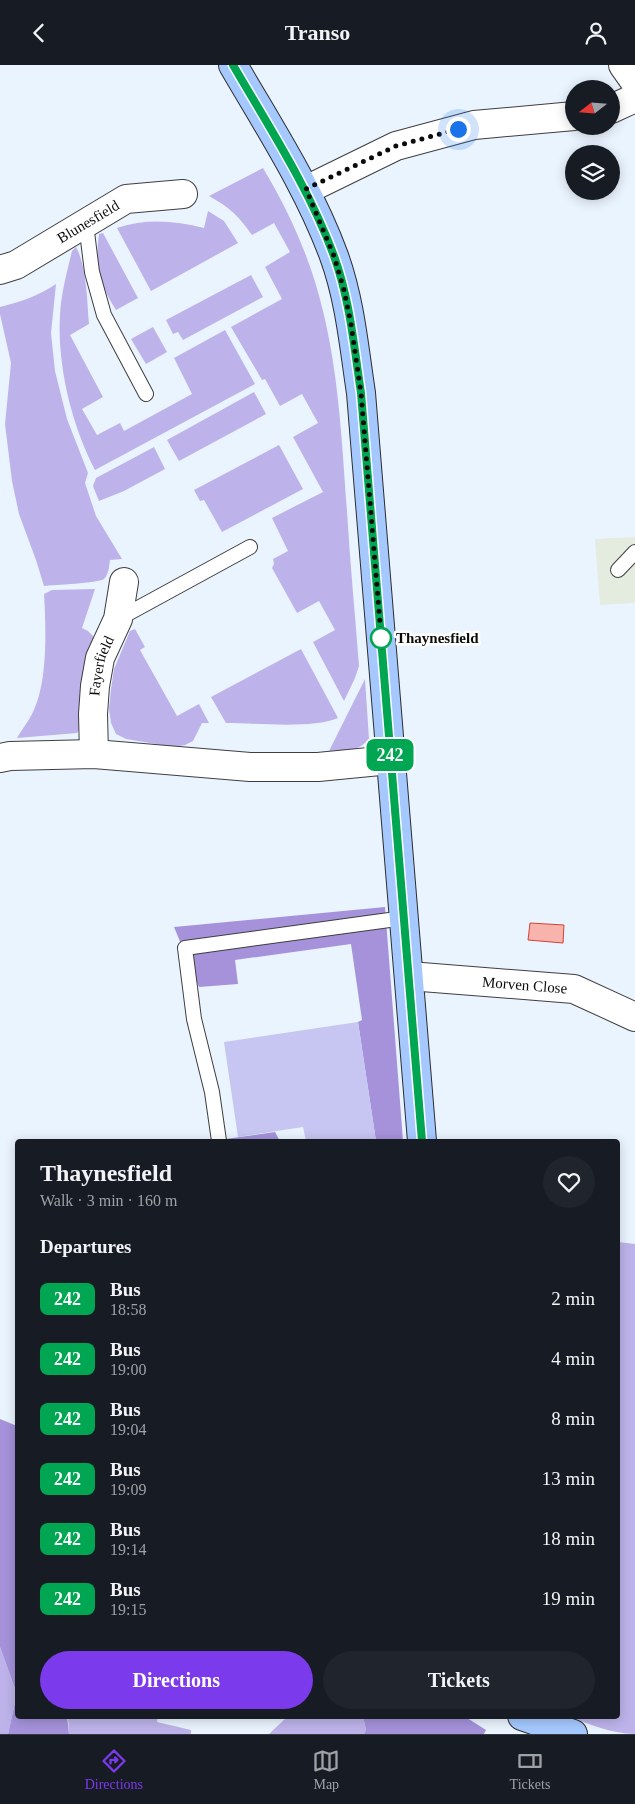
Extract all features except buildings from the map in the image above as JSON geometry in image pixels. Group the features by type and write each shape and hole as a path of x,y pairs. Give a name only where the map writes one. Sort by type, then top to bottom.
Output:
{"main road":[{"path":"233,65 306,189 334,256 344,290 352,334 361,393 422,1139"},
{"path":"530,1719 573,1734"}],"street":[{"path":"623,65 635,82"},
{"path":"620,105 635,98"},
{"path":"306,189 396,146 413,141 474,125 565,117"},
{"name":"Blunesfield","path":"0,270 16,265 126,199 184,194"},
{"name":"Fayerfield","path":"94,754 94,686 100,658 118,619 124,581"},
{"path":"0,758 10,756 94,754 250,767 318,767 390,760"},
{"name":"Morven Close","path":"409,976 574,989 635,1017"}],"lane":[{"path":"86,224 92,272 104,315 146,394"},
{"path":"118,619 250,547"},
{"path":"618,570 635,552"},
{"path":"219,1139 212,1092 194,1019 185,948 404,918"}],"shaded area":[{"path":"263,168 291,220 306,255 323,311 333,360 341,435 359,666 344,701 313,642 335,630 319,601 297,613 272,568 274,564 273,559 288,551 272,518 323,492 293,437 318,423 302,394 280,406 265,379 262,380 231,327 282,299 265,267 290,252 274,223 252,235 233,213 223,204 209,196"},
{"path":"208,211 224,221 238,243 151,291 117,228 139,223 161,222 204,228"},
{"path":"103,233 138,298 116,310 105,291 99,274 97,256 99,234"},
{"path":"76,247 80,255 84,274 89,324 70,335 103,397 82,409 97,435 120,423 124,431 192,394 174,358 225,330 255,384 95,470 73,415 61,355 60,315 64,283 72,251"},
{"path":"251,275 263,297 183,340 178,332 173,334 166,320"},
{"path":"56,284 51,333 55,371 67,419 88,473 85,483 96,516 122,559 110,560 109,570 104,579 85,583 44,586 19,514 12,481 5,424 11,363 0,307 29,298"},
{"path":"153,327 167,352 146,364 131,339"},
{"path":"254,392 266,414 179,461 167,440"},
{"path":"279,445 303,489 222,532 204,500 200,501 194,490"},
{"path":"154,447 165,469 124,491 99,501 93,486 96,478"},
{"path":"635,537 635,603 600,605 595,539"},
{"path":"95,589 82,628 94,637 83,724 77,733 17,738 30,719 38,700 44,670 44,594 52,590"},
{"path":"135,629 145,647 140,650 177,716 199,704 209,723 202,723 193,741 185,745 174,747 126,739 116,734 111,723 109,709 114,669 130,631"},
{"path":"301,649 338,718 299,724 226,723 211,697"},
{"path":"365,679 369,739 355,749 329,751"},
{"path":"385,907 403,1139 376,1139 358,1022 362,1020 351,944 235,960 238,984 199,987 174,927"},
{"path":"530,923 564,925 563,943 528,940"},
{"path":"358,1022 376,1139 306,1139 303,1127 238,1137 224,1042"},
{"path":"275,1132 279,1139 225,1139"},
{"path":"620,1242 635,1244 635,1734 626,1734 576,1719 620,1719"},
{"path":"0,1419 15,1425 15,1688 0,1647"},
{"path":"0,1647 15,1688 15,1703 8,1734 0,1734"},
{"path":"15,1703 15,1719 67,1719 69,1734 8,1734"},
{"path":"68,1719 158,1719 157,1722 191,1730 191,1734 69,1734"},
{"path":"285,1719 364,1719 366,1730 364,1734 269,1734"},
{"path":"364,1719 469,1719 486,1730 484,1734 364,1734 366,1730"}],"bus line":[{"name":"242","path":"233,65 306,189 334,256 351,324 361,393 422,1139"}],"place":[{"name":"Thaynesfield","path":"381,638"}],"route":[{"path":"381,638 382,647 361,393 351,324 334,256 306,189 396,146 458,129"}]}
